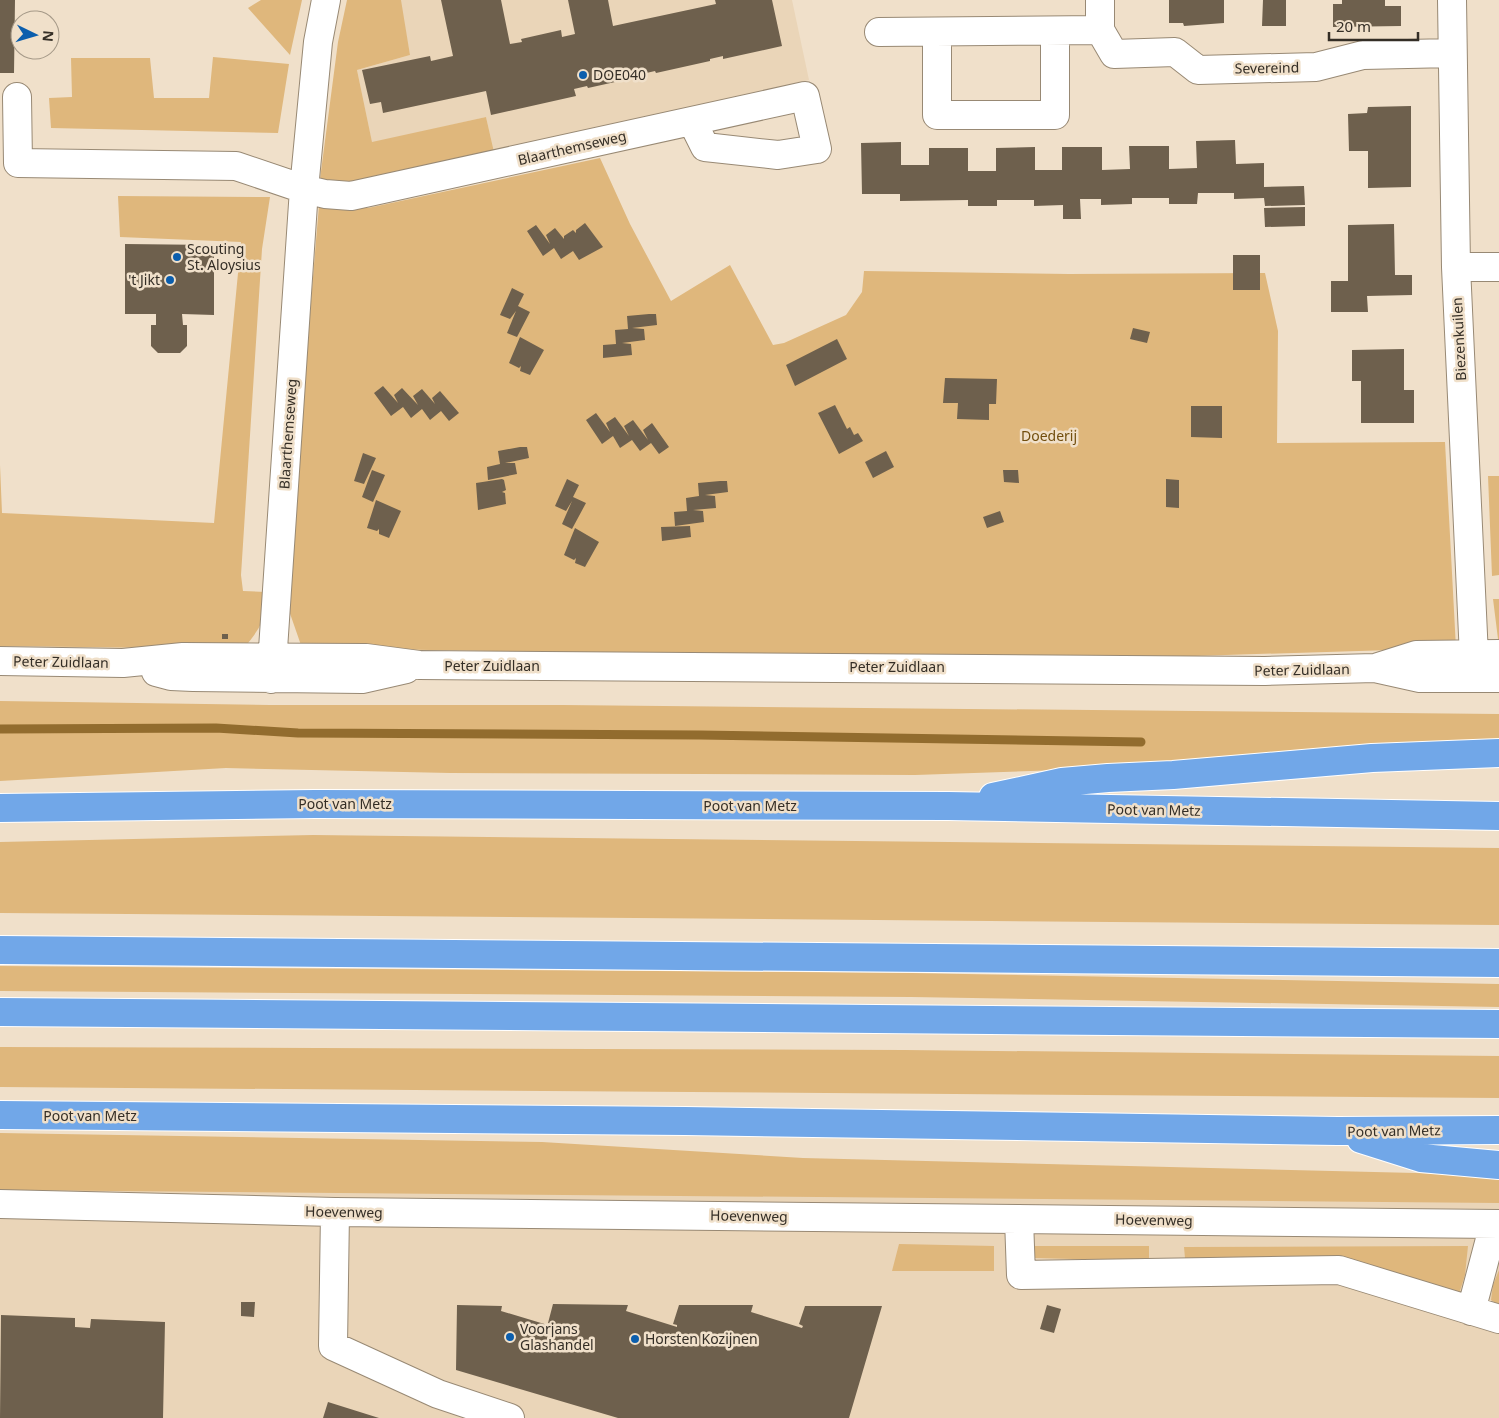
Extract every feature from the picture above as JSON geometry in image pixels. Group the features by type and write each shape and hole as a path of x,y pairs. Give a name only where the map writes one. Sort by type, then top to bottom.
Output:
{"highway":[{"path":"948,806 1062,782 1173,775 1372,758 1499,753"},
{"name":"Poot van Metz","path":"0,808 296,804 948,806 1499,816"},
{"path":"0,950 1499,963"},
{"path":"0,1012 1499,1024"},
{"name":"Poot van Metz","path":"0,1116 666,1121 1338,1131 1499,1130"},
{"path":"1338,1131 1421,1158 1499,1165"}],"street":[{"name":"Blaarthemseweg","path":"272,668 304,189 318,42 326,0"},
{"path":"879,32 1100,30 1100,0"},
{"name":"Biezenkuilen","path":"1452,0 1456,267 1487,666"},
{"name":"Severeind","path":"1100,30 1114,54 1175,52 1198,70 1316,67 1363,55 1452,53"},
{"path":"938,32 937,115 1055,115 1055,31"},
{"path":"17,97 18,163 236,166 304,189"},
{"name":"Blaarthemseweg","path":"304,189 325,194 351,196 692,121"},
{"path":"1456,267 1499,267"},
{"name":"Peter Zuidlaan","path":"0,661 122,663 183,657 272,668 366,658 419,665 1255,671 1375,668 1416,655 1487,666"},
{"name":"Hoevenweg","path":"0,1204 335,1212 1497,1224"},
{"path":"335,1212 333,1346 438,1394 510,1418"},
{"path":"1020,1219 1021,1275 1339,1270 1499,1319"},
{"path":"1471,1311 1497,1224"}],"shaded area":[{"name":"DOE040","path":"400,0 792,0 809,80 494,152 486,117 372,143 357,70 410,55"},
{"path":"0,1180 1499,1190 1499,1418 0,1418"}],"green space":[{"path":"261,0 302,0 290,55 248,8"},
{"path":"347,0 401,0 410,55 357,70 372,142 486,117 494,152 333,188 320,179 338,42"},
{"path":"213,57 289,64 278,133 51,128 49,98 72,97 71,58 150,58 154,98 209,98"},
{"name":"Doederij","path":"600,158 630,224 671,301 730,265 773,345 784,343 846,315 862,292 864,271 1069,274 1265,273 1278,331 1277,443 1445,442 1456,648 1194,656 739,655 302,648 286,602 319,205 368,208"},
{"path":"118,196 270,197 262,249 241,575 243,591 266,592 263,617 259,628 243,649 0,646 0,465 2,513 214,523 241,242 120,237"},
{"path":"1488,476 1499,476 1499,575 1492,576"},
{"path":"1493,599 1499,599 1499,647"},
{"path":"0,701 270,705 563,705 1499,714 1499,746 1151,767 915,775 450,773 226,768 0,781"},
{"path":"313,835 1499,848 1499,925 0,913 0,842"},
{"path":"0,966 912,973 1499,984 1499,1007 911,997 0,991"},
{"path":"0,1047 905,1050 1499,1056 1499,1098 0,1087"},
{"path":"0,1133 542,1142 803,1158 1499,1175 1499,1203 0,1190"},
{"path":"899,1244 994,1246 994,1271 892,1271"},
{"path":"1035,1246 1149,1246 1149,1261 1035,1258"},
{"path":"1468,1246 1465,1275 1459,1294 1353,1262 1185,1258 1184,1247"},
{"path":"1499,1270 1499,1305 1491,1300 1493,1285"}],"building":[{"path":"0,0 15,0 15,10 10,10 10,60 14,60 14,73 0,73"},
{"path":"441,0 501,0 510,44 522,42 521,39 561,30 562,37 575,34 568,0 608,0 613,26 716,4 715,0 772,0 782,46 723,59 723,56 710,59 710,61 656,73 655,71 642,74 642,76 588,88 587,86 574,89 576,96 491,115 486,91 383,113 381,102 370,104 362,70 430,56 431,61 453,56"},
{"path":"1169,0 1224,0 1224,23 1184,26 1183,23 1169,23"},
{"path":"1263,0 1286,0 1286,26 1262,26"},
{"path":"1342,0 1385,0 1385,6 1401,6 1401,26 1333,27 1333,4 1342,4"},
{"path":"1411,106 1411,187 1368,188 1368,151 1349,151 1348,114 1367,113 1368,107"},
{"path":"1235,140 1236,164 1264,163 1264,187 1304,186 1305,205 1265,206 1264,198 1234,199 1234,193 1198,193 1197,204 1169,204 1169,198 1132,198 1132,204 1101,205 1101,199 1080,199 1081,219 1063,219 1063,205 1034,206 1034,200 997,200 997,206 968,206 968,200 900,201 900,194 862,194 861,143 901,142 901,165 929,165 929,148 968,148 968,171 996,171 996,148 1035,147 1035,170 1062,170 1062,147 1102,147 1102,170 1130,169 1129,146 1169,146 1169,169 1197,168 1196,141"},
{"path":"1305,207 1305,226 1265,227 1264,208"},
{"path":"585,223 603,247 579,260 573,251 561,259 554,248 543,256 527,231 536,225 550,244 546,235 555,228 564,239 564,236 573,230 576,233 576,230"},
{"path":"1394,224 1395,275 1412,275 1412,295 1367,296 1368,312 1331,312 1331,281 1348,281 1348,225"},
{"name":"'t Jikt","path":"125,244 214,245 214,315 182,314 183,325 187,325 187,346 180,353 158,353 151,346 151,325 156,325 156,314 125,314"},
{"path":"1233,255 1260,255 1260,290 1233,290"},
{"path":"512,288 524,294 518,306 530,312 517,337 507,333 516,311 510,319 500,315"},
{"path":"656,314 657,325 632,328 644,329 645,340 622,343 631,344 632,355 603,358 603,345 616,344 615,330 628,329 627,316"},
{"path":"1133,328 1150,332 1147,343 1130,339"},
{"path":"520,337 544,350 530,375 520,371 521,366 519,368 509,363"},
{"path":"837,339 847,359 795,386 786,365"},
{"path":"1404,349 1404,390 1414,390 1414,423 1361,423 1361,381 1352,381 1352,350"},
{"path":"945,378 997,379 996,404 989,404 989,420 957,419 958,403 943,403"},
{"path":"383,386 398,403 394,395 402,388 418,405 413,396 422,389 435,404 432,398 440,391 459,413 449,421 441,411 430,420 422,409 411,418 403,407 391,416 374,393"},
{"path":"835,405 847,429 850,427 854,435 858,433 863,441 839,454 818,413"},
{"path":"1191,406 1222,406 1222,438 1191,437"},
{"path":"596,413 610,432 606,423 615,417 629,436 624,426 633,420 648,440 643,430 652,423 669,447 659,454 651,443 640,451 632,440 620,448 613,436 602,444 586,420"},
{"path":"527,447 529,458 505,463 515,463 517,474 488,480 487,467 500,464 498,451"},
{"path":"886,451 894,467 873,478 865,462"},
{"path":"363,453 376,458 364,484 354,481"},
{"path":"372,470 385,475 373,502 362,497"},
{"path":"1003,470 1018,470 1019,483 1004,482"},
{"path":"567,479 579,485 573,497 586,503 572,529 562,524 572,501 566,511 555,506"},
{"path":"1166,479 1179,480 1179,508 1166,507"},
{"path":"504,480 506,490 502,492 505,493 506,504 478,510 476,483"},
{"path":"727,481 728,492 705,495 715,496 716,508 693,510 703,511 704,522 675,526 674,512 687,511 686,498 699,496 698,483"},
{"path":"376,500 401,511 389,538 379,534 379,529 377,531 367,528"},
{"path":"1000,511 1004,522 987,528 983,517"},
{"path":"690,526 691,537 662,541 661,527"},
{"path":"575,528 599,542 585,567 575,563 576,558 574,560 564,555"},
{"path":"222,634 228,634 228,639 222,639"},
{"path":"241,1302 255,1302 254,1317 241,1316"},
{"path":"553,1304 628,1305 626,1311 677,1327 677,1325 673,1324 679,1305 753,1305 751,1312 802,1328 803,1326 799,1324 805,1306 882,1306 849,1418 618,1418 456,1370 457,1305 502,1306 501,1311 551,1326 552,1324 548,1323"},
{"path":"1047,1305 1061,1309 1054,1333 1040,1329"},
{"path":"1,1315 75,1318 75,1327 90,1328 91,1319 165,1322 163,1418 0,1418"},
{"path":"328,1402 379,1418 323,1418"}],"waterway":[{"path":"0,729 216,728 298,733 700,735 1141,742"}],"place":[{"name":"DOE040","path":"583,75"},
{"name":"Scouting St. Aloysius","path":"177,257"},
{"name":"'t Jikt","path":"170,280"},
{"name":"Voorjans Glashandel","path":"510,1337"},
{"name":"Horsten Kozijnen","path":"635,1339"}]}
